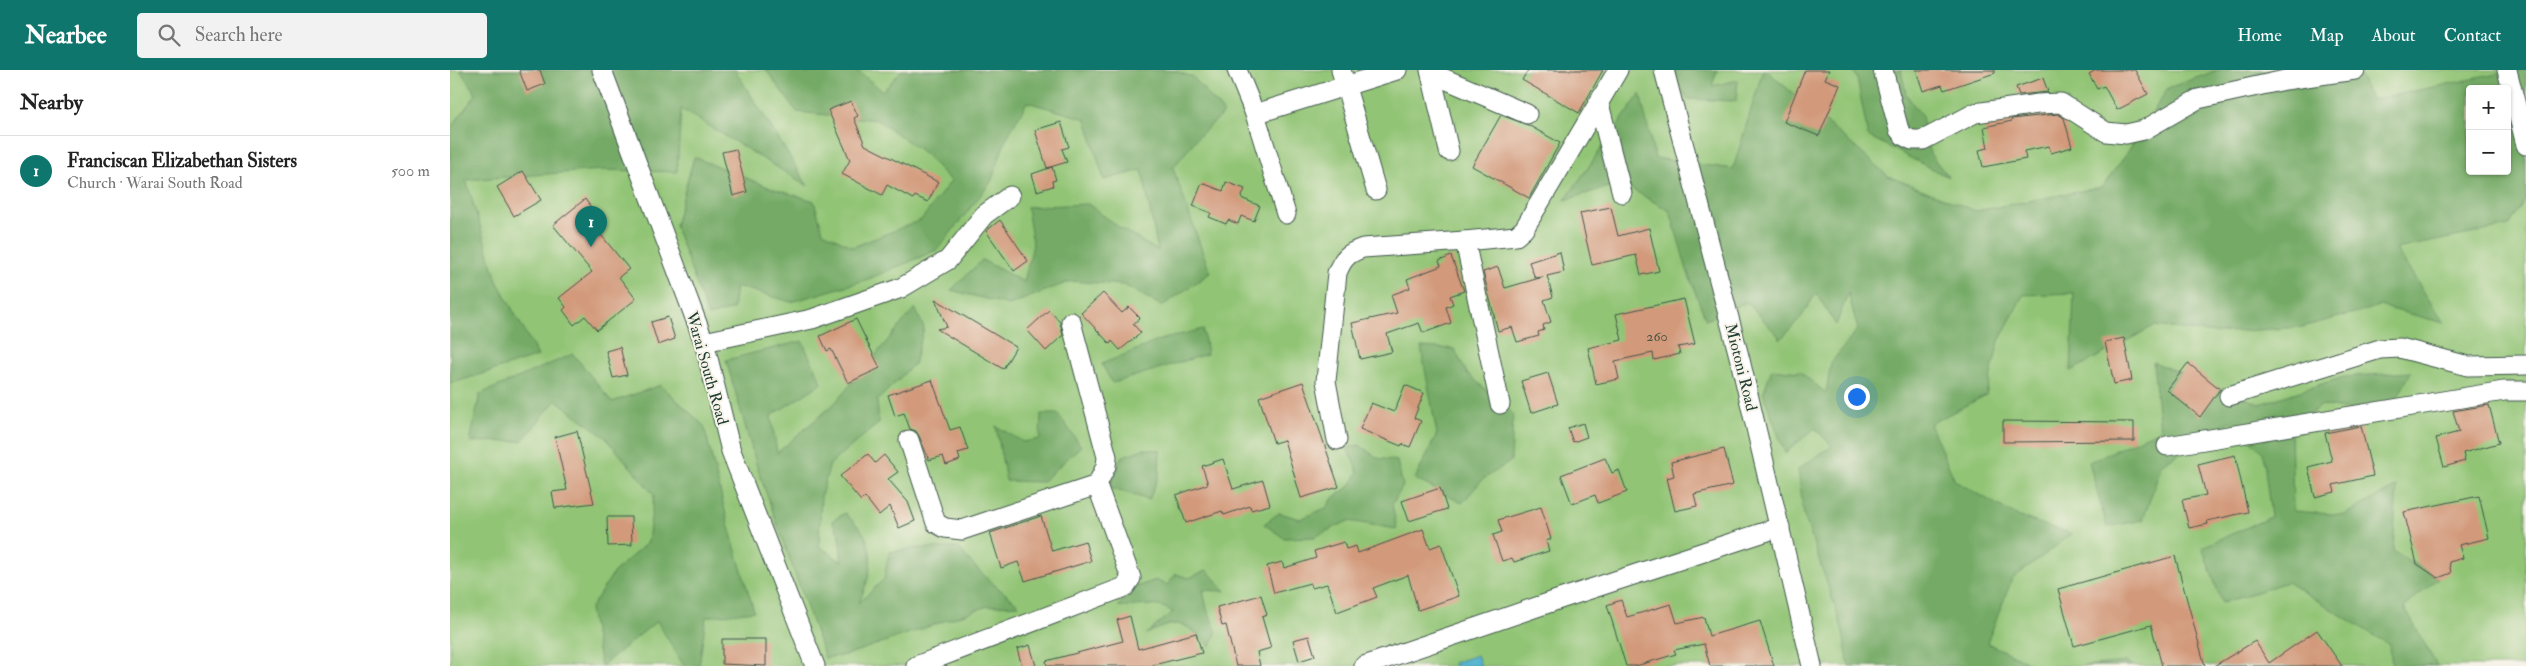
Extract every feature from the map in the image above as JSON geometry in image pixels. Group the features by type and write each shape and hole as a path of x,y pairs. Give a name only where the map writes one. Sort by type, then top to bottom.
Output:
{"street":[{"name":"Warai South Road","path":"602,70 704,342 731,451 815,666"},
{"path":"1237,70 1255,114 1286,214"},
{"path":"1255,114 1344,78 1397,70"},
{"path":"1337,440 1326,381 1337,272 1342,260 1350,252 1362,248 1516,236 1524,229 1618,70"},
{"name":"Miotoni Road","path":"1664,70 1740,360 1812,666"},
{"path":"1883,70 1898,130 1912,140 1923,140 1975,113 2061,102 2106,132 2126,134 2144,130 2198,99 2285,80 2355,70"},
{"path":"2507,70 2526,145"},
{"path":"1431,71 1526,114"},
{"path":"1431,71 1449,151"},
{"path":"1344,78 1376,190"},
{"path":"1598,104 1622,193"},
{"path":"704,342 812,319 901,288 948,260 984,215 1010,196"},
{"path":"1465,241 1500,404"},
{"path":"916,666 1126,587 1130,578 1097,485 1106,466 1107,457 1071,322"},
{"path":"2229,396 2380,349 2400,348 2468,366 2526,365"},
{"path":"2167,446 2504,391 2526,391"},
{"path":"909,440 936,523 944,528 962,530 1097,485"},
{"path":"1364,666 1780,527"}],"green space":[{"path":"450,70 2526,70 2526,666 450,666"},
{"path":"460,70 735,70 808,186 681,109 677,172 601,170 466,180 497,281 538,356 450,384 450,129 476,94"},
{"path":"766,70 803,70 807,74 812,70 856,70 883,91 902,70 1171,70 1193,77 1224,113 1198,137 1173,168 1210,273 1162,306 1124,285 1071,281 1009,305 951,290 982,260 1024,282 1033,245 1027,207 1088,204 1120,228 1158,251 1142,170 1104,180 1086,119 1027,102 1006,139 991,182 937,250 866,280 791,302 736,286 733,309 708,316 675,226 694,157 771,188 814,201 823,232 853,247 921,220 951,181 923,152 877,120 797,112"},
{"path":"1675,70 1717,70 1712,86 1738,80 1736,101 1687,99 1677,80"},
{"path":"1763,70 1766,70 1888,176 1976,211 2102,187 2126,155 2168,88 2218,70 2358,70 2371,100 2516,70 2526,70 2526,198 2509,226 2396,249 2444,323 2380,306 2302,327 2215,333 2154,326 2071,371 2074,293 2023,295 1999,341 1986,395 1930,424 1955,481 2017,516 2072,534 2012,579 1987,643 2036,666 1849,666 1842,628 1804,515 1798,469 1832,446 1815,428 1785,453 1763,393 1772,369 1800,372 1826,393 1831,363 1858,329 1848,293 1836,325 1816,293 1802,316 1781,339 1747,302 1706,320 1688,273 1670,211 1621,183 1565,200 1640,94 1655,158 1733,169"},
{"path":"1853,70 1901,70 1906,94 1922,117 1930,154 1948,177 1868,136 1857,78"},
{"path":"915,308 924,328 914,364 877,401 879,423 830,464 821,496 819,546 842,562 839,534 832,521 845,513 862,531 868,543 871,561 868,578 859,603 884,579 889,552 918,548 959,548 980,571 1019,605 988,606 846,655 825,658 758,470 726,360 802,341 822,383 771,416 777,453 835,403"},
{"path":"1203,329 1207,354 1112,383 1102,364 1160,340"},
{"path":"1421,347 1454,349 1467,373 1513,414 1511,461 1482,480 1462,503 1415,479 1437,434"},
{"path":"573,354 612,402 661,385 704,426 730,531 754,611 706,617 699,666 684,666 657,621 601,666 590,609 614,572 648,542 654,495 606,438 556,400 522,441 470,442 480,394"},
{"path":"2153,362 2260,404 2343,377 2411,372 2387,417 2321,405 2291,430 2293,511 2344,515 2397,486 2393,551 2438,578 2404,607 2437,666 2392,666 2390,645 2287,582 2222,603 2202,547 2271,517 2263,453 2231,421 2162,464 2143,520 2107,527 2089,462 2160,430"},
{"path":"1041,414 1058,414 1081,446 1042,482 1006,481 996,426 1023,442 1040,439"},
{"path":"1360,445 1377,458 1397,461 1403,486 1392,504 1397,529 1348,521 1314,537 1284,538 1264,524 1279,513 1300,519 1326,508 1334,497 1350,486 1358,472 1347,448"},
{"path":"1143,449 1160,450 1159,475 1149,500 1110,488 1121,457"},
{"path":"1207,570 1225,591 1203,590 1207,609 1217,632 1210,646 1194,631 1181,625 1167,626 1146,634 1173,612 1166,608 1153,605 1118,606 1136,587 1156,580 1167,585 1176,574 1189,578"},
{"path":"2126,662 2133,666 2084,666"}],"water":[{"path":"1477,655 1481,666 1454,666 1453,663"}],"building":[{"path":"519,70 540,70 545,84 527,91"},
{"path":"1528,70 1603,70 1579,113 1522,80"},
{"path":"1805,70 1829,70 1825,79 1840,85 1819,136 1784,122"},
{"path":"1916,70 1995,70 1995,73 1944,90 1942,85 1923,91"},
{"path":"2096,70 2135,70 2148,94 2117,110 2104,86 2097,89 2089,74"},
{"path":"2043,78 2048,92 2019,95 2016,87"},
{"path":"851,101 858,116 854,118 865,145 938,182 928,202 915,196 913,199 887,185 882,195 842,174 850,160 828,110"},
{"path":"2058,114 2064,118 2072,147 2051,153 2049,146 2024,151 2026,159 1983,167 1979,150 1988,148 1984,127 2012,121 2011,119"},
{"path":"1501,115 1528,125 1560,143 1529,198 1472,166"},
{"path":"1061,122 1069,147 1062,149 1067,162 1047,168 1035,130"},
{"path":"736,149 747,192 733,196 722,152"},
{"path":"1052,167 1056,180 1052,181 1053,186 1037,191 1032,174"},
{"path":"523,171 541,200 514,216 497,187"},
{"path":"1226,182 1245,189 1241,198 1260,206 1254,221 1241,216 1238,224 1228,220 1226,224 1209,217 1211,213 1193,206 1202,183 1223,191"},
{"path":"585,199 595,213 588,219 629,269 619,277 636,299 597,330 585,316 574,325 563,310 566,307 559,298 592,272 553,225"},
{"path":"1611,207 1618,236 1649,228 1659,271 1641,275 1636,255 1592,265 1580,213"},
{"path":"1000,220 1028,261 1014,271 986,231"},
{"path":"1560,252 1564,272 1547,276 1553,297 1544,300 1551,322 1543,325 1544,330 1538,332 1539,336 1517,342 1512,327 1498,331 1483,272 1498,267 1505,288 1543,277 1535,278 1529,262"},
{"path":"1451,256 1464,291 1450,296 1453,304 1446,307 1451,323 1423,333 1419,323 1387,334 1392,352 1360,359 1352,323 1397,313 1391,295 1410,288 1407,279 1441,266 1439,261"},
{"path":"1103,293 1122,313 1129,307 1140,318 1133,324 1141,333 1120,350 1112,341 1110,344 1081,313"},
{"path":"935,299 1016,347 1003,369 937,329 947,327"},
{"path":"1684,299 1695,344 1678,347 1680,354 1654,360 1653,353 1615,361 1619,379 1596,384 1588,348 1622,340 1616,314"},
{"path":"1049,310 1060,322 1063,335 1046,351 1027,330"},
{"path":"668,317 675,339 658,345 651,322"},
{"path":"856,319 880,368 848,383 831,349 827,351 820,336"},
{"path":"2124,338 2132,380 2114,384 2105,342"},
{"path":"620,347 627,375 613,378 606,351"},
{"path":"2188,363 2220,389 2200,417 2167,390"},
{"path":"1548,373 1558,404 1531,413 1521,381"},
{"path":"932,380 950,430 960,427 968,450 958,453 960,460 946,465 943,456 929,460 919,436 916,431 910,429 904,413 895,416 888,395"},
{"path":"1303,382 1339,487 1301,498 1284,440 1274,443 1259,397"},
{"path":"1405,385 1424,393 1414,418 1421,421 1410,447 1402,444 1401,446 1360,429 1371,403 1394,412"},
{"path":"2489,405 2499,443 2463,453 2465,461 2444,467 2436,438 2459,432 2453,411"},
{"path":"2003,421 2134,422 2134,441 2003,442"},
{"path":"1583,423 1587,437 1573,442 1568,428"},
{"path":"2361,426 2373,476 2333,485 2335,492 2315,497 2308,467 2332,461 2325,433"},
{"path":"577,431 594,503 555,508 552,492 567,490 555,437"},
{"path":"1724,449 1733,485 1694,494 1697,506 1675,511 1667,478 1674,476 1671,462"},
{"path":"868,454 875,463 884,455 898,472 888,479 908,502 915,521 899,528 890,506 879,515 865,497 861,501 840,476"},
{"path":"2235,455 2248,512 2207,521 2208,524 2189,528 2182,500 2206,495 2198,464"},
{"path":"1605,458 1612,473 1619,470 1627,492 1598,503 1595,495 1572,504 1561,475"},
{"path":"1223,459 1233,489 1263,480 1270,505 1251,510 1250,506 1224,515 1222,511 1186,523 1176,495 1208,484 1202,466"},
{"path":"1440,488 1447,509 1409,521 1402,501"},
{"path":"2479,496 2489,538 2459,545 2463,558 2449,562 2451,573 2438,578 2417,564 2404,512"},
{"path":"1541,507 1551,539 1546,541 1549,551 1514,562 1512,558 1502,561 1493,535 1502,532 1498,520"},
{"path":"1041,516 1052,551 1085,541 1091,561 1025,581 1018,562 1001,568 990,533"},
{"path":"607,517 631,517 632,545 608,546"},
{"path":"1423,529 1430,548 1441,544 1459,596 1418,610 1408,575 1373,588 1377,597 1337,612 1327,584 1312,588 1310,583 1274,593 1267,566 1282,562 1284,568 1316,558 1314,551 1344,542 1346,549 1356,546 1358,553"},
{"path":"2175,556 2205,666 2162,666 2151,625 2074,646 2058,589"},
{"path":"1261,595 1267,615 1262,617 1271,648 1257,652 1260,666 1236,666 1226,625 1222,626 1217,607"},
{"path":"1621,600 1627,617 1671,604 1677,623 1704,617 1709,636 1760,621 1774,666 1710,666 1704,644 1674,650 1676,654 1636,666 1626,666 1607,605"},
{"path":"1130,616 1138,649 1196,633 1202,653 1149,666 1047,666 1046,661 1123,641 1117,620"},
{"path":"2317,630 2342,666 2214,666 2255,641 2269,663"},
{"path":"1309,636 1315,656 1299,661 1293,640"},
{"path":"722,639 766,639 766,666 722,664"},
{"path":"1030,645 1036,666 1022,666 1017,649"}],"place":[{"name":"Franciscan Elizabethan Sisters","path":"591,247"}]}
